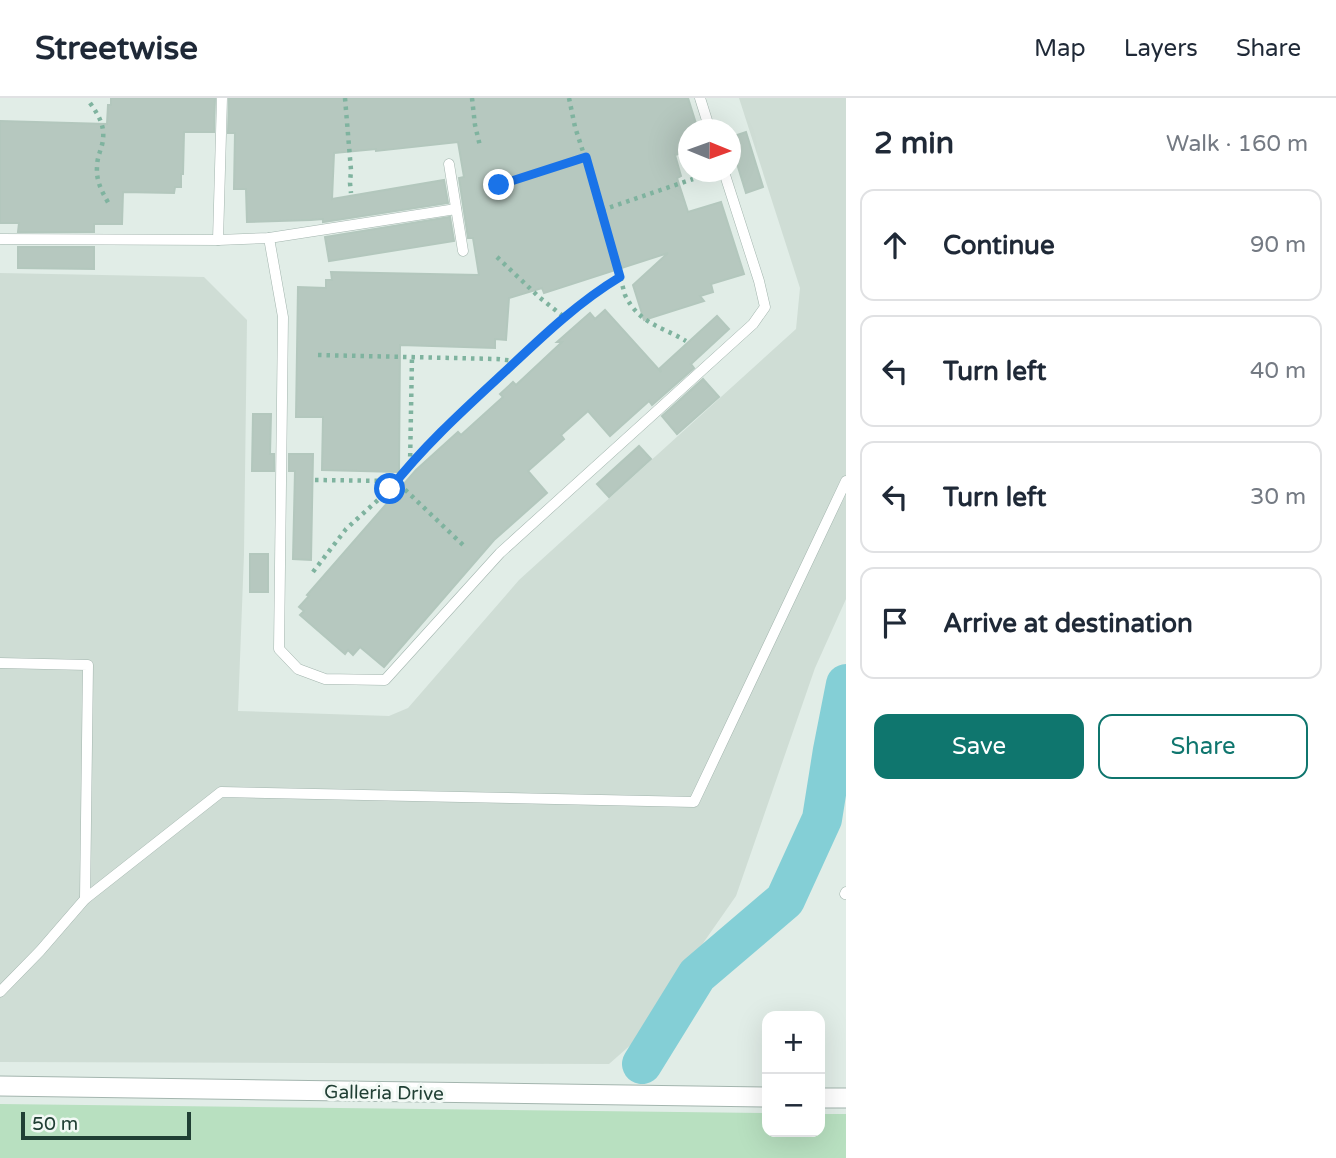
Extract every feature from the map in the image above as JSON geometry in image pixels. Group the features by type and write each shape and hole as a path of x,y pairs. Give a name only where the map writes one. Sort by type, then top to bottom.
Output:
{"street":[{"name":"Galleria Drive","path":"0,1086 762,1097"},
{"path":"825,1098 846,1098"}],"lane":[{"path":"218,240 222,98"},
{"path":"700,98 707,119"},
{"path":"449,164 463,251"},
{"path":"269,239 283,317 279,649 298,670 325,680 385,680 500,553 753,324 765,307 727,182"},
{"path":"0,239 269,239 456,209"},
{"path":"0,992 85,899 221,792 694,802 846,481"},
{"path":"0,663 88,665 85,899"}],"path":[{"path":"345,98 351,193"},
{"path":"472,98 480,146"},
{"path":"569,98 575,127 631,308 646,321 686,341"},
{"path":"90,103 102,122 103,141 97,178 109,204"},
{"path":"487,188 586,157"},
{"path":"602,210 687,182"},
{"path":"497,257 564,317"},
{"path":"313,572 346,529 390,489 427,445 465,408 564,317 620,277"},
{"path":"317,355 497,359 516,362"},
{"path":"410,465 412,357"},
{"path":"315,480 396,481 463,545"}],"shaded area":[{"path":"739,98 846,98 846,599 815,668 736,896 634,1042 609,1064 0,1062 0,273 204,277 247,320 244,554 238,711 389,716 408,708 519,580 796,329 800,288"}],"green space":[{"path":"0,1104 762,1113 762,1137 825,1137 825,1114 846,1114 846,1158 0,1158"}],"building":[{"path":"111,98 215,98 214,132 184,132 181,187 175,187 174,193 123,192 122,224 94,224 94,232 18,232 19,223 0,223 0,121 107,124"},
{"path":"229,98 688,98 695,119 678,119 678,154 675,155 678,182 688,212 721,202 744,274 711,284 713,292 700,296 704,301 644,320 633,285 668,253 544,293 542,288 509,298 506,340 495,339 495,348 400,345 399,472 322,470 323,417 296,417 298,287 326,288 326,280 332,280 331,272 479,275 473,238 468,238 459,178 464,177 458,142 334,153 332,199 444,180 448,203 323,222 323,219 247,222 246,189 234,189 235,133 228,133"},
{"path":"746,132 763,187 746,193 741,177 741,134"},
{"path":"450,217 454,241 329,261 325,237"},
{"path":"18,247 94,247 94,269 18,268"},
{"path":"605,310 661,372 660,368 717,316 729,329 691,364 694,368 652,405 649,401 610,436 588,411 561,435 564,439 528,471 547,493 494,540 384,667 360,647 353,655 348,650 345,654 300,615 304,611 299,607 309,596 307,595 416,470 458,432 461,435 503,397 500,394 513,382 516,385 562,342 557,342 590,313 595,319"},
{"path":"703,379 719,397 677,434 662,416"},
{"path":"253,414 271,414 270,454 274,454 274,471 252,471"},
{"path":"639,446 651,459 609,497 597,484"},
{"path":"289,454 313,454 311,560 293,559 295,471 289,471"},
{"path":"250,554 268,554 268,592 250,592"}],"waterway":[{"path":"642,1064 697,975 785,900 822,819 846,684"}],"route":[{"path":"390,489 427,445 465,408 568,314 620,277 586,157 499,185"}]}
